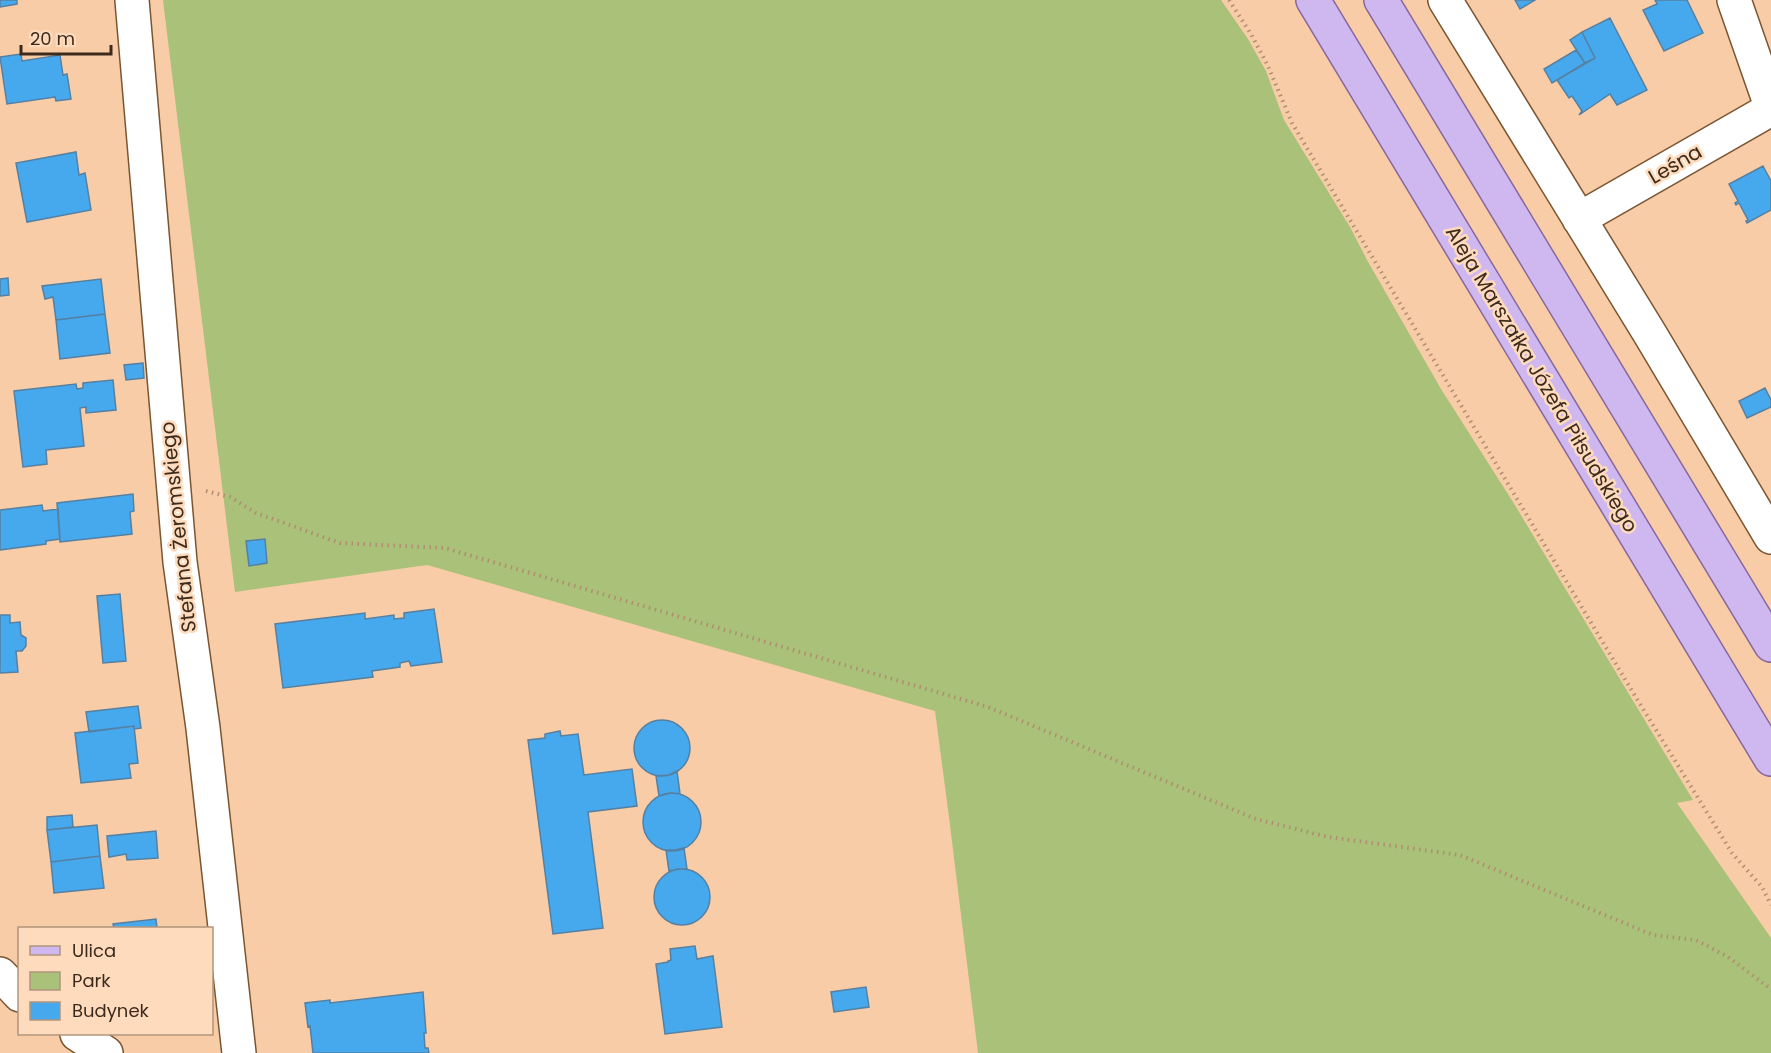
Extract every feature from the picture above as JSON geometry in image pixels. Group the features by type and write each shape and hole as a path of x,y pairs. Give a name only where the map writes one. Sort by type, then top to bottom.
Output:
{"main road":[{"name":"Aleja Marszałka Józefa Piłsudskiego","path":"1313,0 1771,759"},
{"path":"1381,0 1771,645"}],"street":[{"name":"Stefana Żeromskiego","path":"132,0 172,484 180,562 203,728 239,1053"},
{"path":"1445,0 1771,537"},
{"path":"1734,0 1771,108"},
{"name":"Leśna","path":"1579,219 1771,108"},
{"path":"0,974 18,993"},
{"path":"79,1035 106,1053"}],"path":[{"path":"1230,0 1269,66 1292,123 1613,661 1732,853 1762,887 1771,905"},
{"path":"172,484 230,497 256,513 340,543 445,548 988,707 1256,819 1328,837 1460,855 1644,932 1696,940 1728,957 1771,989"}],"green space":[{"path":"163,0 1221,0 1248,39 1266,71 1284,120 1350,227 1441,389 1513,502 1693,800 1677,803 1771,938 1771,1053 978,1053 935,711 427,565 235,592"}],"building":[{"path":"0,0 17,0 17,4 0,7"},
{"path":"1515,0 1535,0 1520,9"},
{"path":"1655,0 1687,0 1703,33 1664,51 1643,10 1657,4"},
{"path":"1610,18 1647,90 1617,105 1610,94 1579,115 1582,111 1572,96 1569,98 1557,80 1595,58 1582,32"},
{"path":"1582,32 1595,58 1585,63 1570,40"},
{"path":"1576,50 1585,63 1552,83 1544,69"},
{"path":"21,54 22,61 60,55 63,75 67,74 71,99 56,101 55,97 7,104 0,57"},
{"path":"76,152 79,175 85,173 91,210 27,222 16,163"},
{"path":"1763,166 1771,181 1771,210 1747,223 1748,220 1739,203 1736,205 1735,203 1738,201 1729,184"},
{"path":"8,278 9,295 0,296 0,279"},
{"path":"101,279 105,314 56,320 53,297 45,299 42,286"},
{"path":"105,314 110,353 60,359 56,320"},
{"path":"143,363 144,378 126,380 124,365"},
{"path":"113,380 116,410 86,413 86,407 80,408 84,446 46,450 47,464 23,467 14,391 76,384 77,389 83,388 83,383"},
{"path":"1765,388 1771,400 1771,407 1747,418 1739,401"},
{"path":"133,494 134,511 130,512 132,534 60,542 57,503"},
{"path":"42,505 43,511 58,509 60,539 46,541 46,544 0,550 0,510"},
{"path":"265,539 267,563 249,566 246,541"},
{"path":"120,594 126,661 103,663 97,596"},
{"path":"434,609 442,662 411,666 409,661 400,663 400,667 372,671 373,677 283,688 275,624 365,613 365,619 394,615 394,619 404,618 404,613"},
{"path":"0,615 10,615 10,623 20,622 21,635 26,638 26,646 22,651 16,651 18,672 0,673"},
{"path":"138,706 141,728 134,729 134,726 89,732 86,712"},
{"path":"656,720 668,720 678,724 686,732 690,748 686,764 678,772 668,776 656,776 646,772 638,764 634,754 634,742 638,732 646,724"},
{"path":"134,726 138,763 129,764 131,778 81,783 75,733"},
{"path":"560,731 561,736 578,734 584,775 632,769 637,806 588,812 603,928 553,934 528,740 545,738 545,734"},
{"path":"677,771 680,794 671,793 659,796 656,776 669,775"},
{"path":"672,793 688,798 696,806 701,822 696,838 688,846 672,851 656,846 648,838 643,822 648,806 656,798"},
{"path":"72,815 73,827 47,830 47,817"},
{"path":"97,825 100,856 51,862 47,830"},
{"path":"156,831 158,858 127,860 126,854 109,857 107,836"},
{"path":"684,848 687,869 669,871 666,850"},
{"path":"100,856 104,888 54,893 51,862"},
{"path":"676,869 688,869 702,877 710,891 708,908 702,917 688,925 676,925 659,913 654,903 654,891 666,874"},
{"path":"156,919 157,927 114,927 113,924"},
{"path":"695,946 697,959 713,956 722,1027 665,1034 656,964 671,960 670,949"},
{"path":"866,987 869,1007 834,1012 831,992"},
{"path":"423,992 425,1048 428,1048 429,1053 313,1053 305,1003 330,1000 330,1003"}]}
